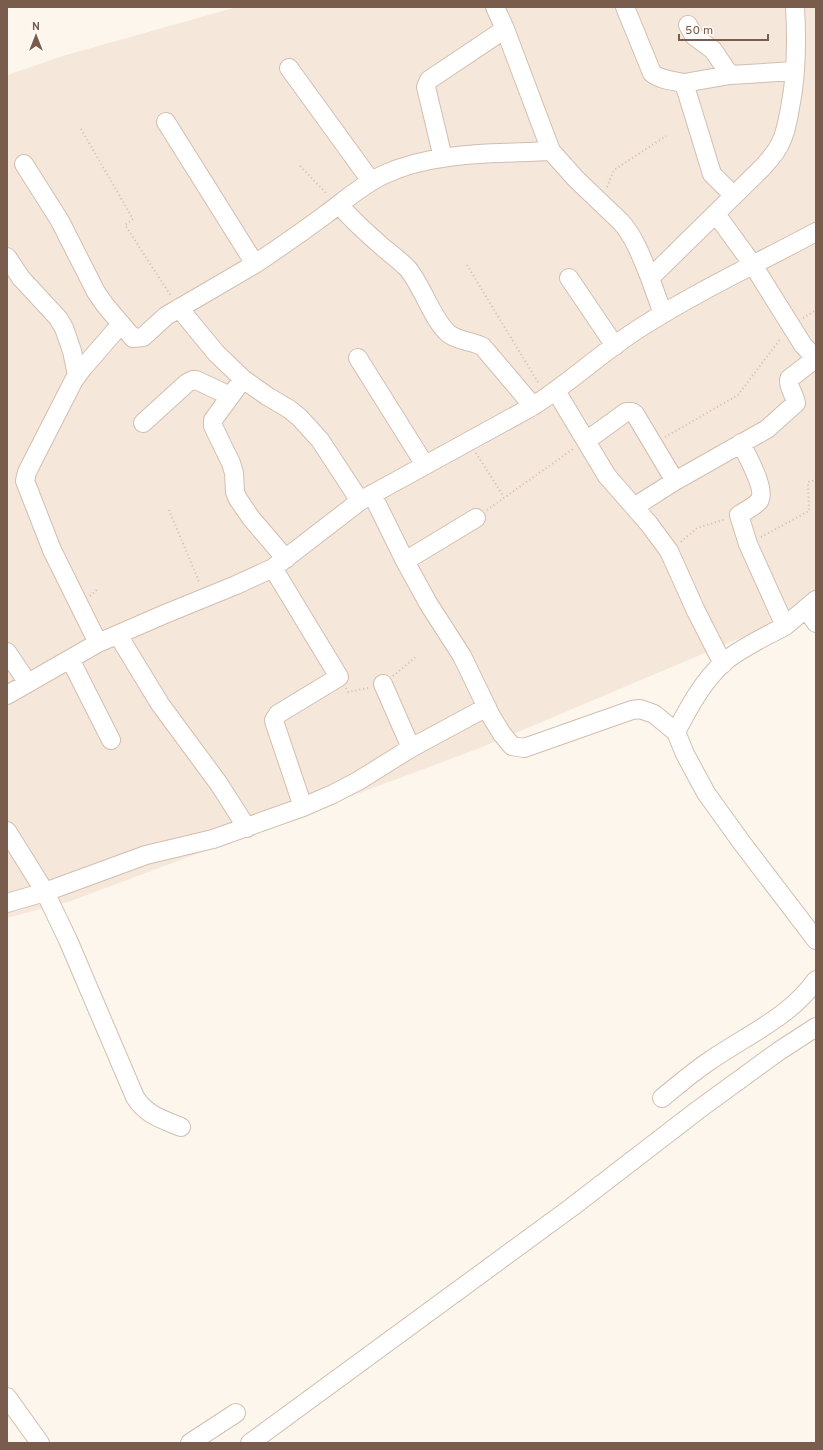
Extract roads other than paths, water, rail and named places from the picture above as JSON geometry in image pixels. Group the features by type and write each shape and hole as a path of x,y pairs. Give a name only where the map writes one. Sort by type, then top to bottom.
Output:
{"street":[{"path":"495,7 505,29 551,151 576,179 628,230 638,248 663,314"},
{"path":"625,7 652,73 667,80 684,83 730,75 795,71"},
{"path":"650,278 762,168 781,143 788,120 795,71 797,34 795,7"},
{"path":"688,25 694,36 714,50 730,75"},
{"path":"443,158 426,87 428,80 505,29"},
{"path":"289,68 371,181"},
{"path":"684,83 712,174 734,196"},
{"path":"166,122 255,264"},
{"path":"24,164 60,221 96,292 133,338 139,338 143,337 166,316 255,264 371,181 399,169 443,158 551,151"},
{"path":"338,205 364,232 408,270 424,294 438,320 448,333 460,340 483,347 545,398 586,441 609,480 634,507 669,551 696,611 723,664"},
{"path":"634,507 675,481 767,429 795,405 796,401 789,384 789,379 815,359 790,326 753,265 716,214"},
{"path":"7,695 98,643 206,598 279,563 366,497 469,442 545,398 641,327 816,232"},
{"path":"7,258 21,278 58,318 64,328 72,351 77,375"},
{"path":"569,278 615,346"},
{"path":"179,308 216,353 243,379 299,417 366,497 462,656 487,707 506,740 512,746 524,748 632,710 640,709 654,714 676,732 685,754 706,793 742,844 816,940"},
{"path":"98,643 52,550 25,481 27,472 77,375 121,324"},
{"path":"358,358 426,465"},
{"path":"243,379 212,423 231,463 234,473 236,496 279,563 339,677 278,714 274,720 274,724 303,807"},
{"path":"143,423 187,383 193,380 230,396"},
{"path":"586,441 629,411 635,414 675,481"},
{"path":"741,443 758,481 761,493 758,501 739,515 748,544 785,626"},
{"path":"404,561 476,518"},
{"path":"676,732 703,686 723,664 739,652 813,610"},
{"path":"118,635 160,704 219,784 247,828"},
{"path":"7,652 28,683"},
{"path":"70,659 111,740"},
{"path":"383,684 411,748"},
{"path":"7,903 45,892 146,855 213,839 303,807 358,781 411,748 487,707"},
{"path":"7,831 45,892 68,940 140,1106 154,1115 180,1127"},
{"path":"662,1098 710,1060 775,1019 800,998 816,980"},
{"path":"250,1443 572,1207 698,1110 779,1051 816,1027"},
{"path":"7,1397 40,1443"},
{"path":"190,1443 236,1413"}]}
